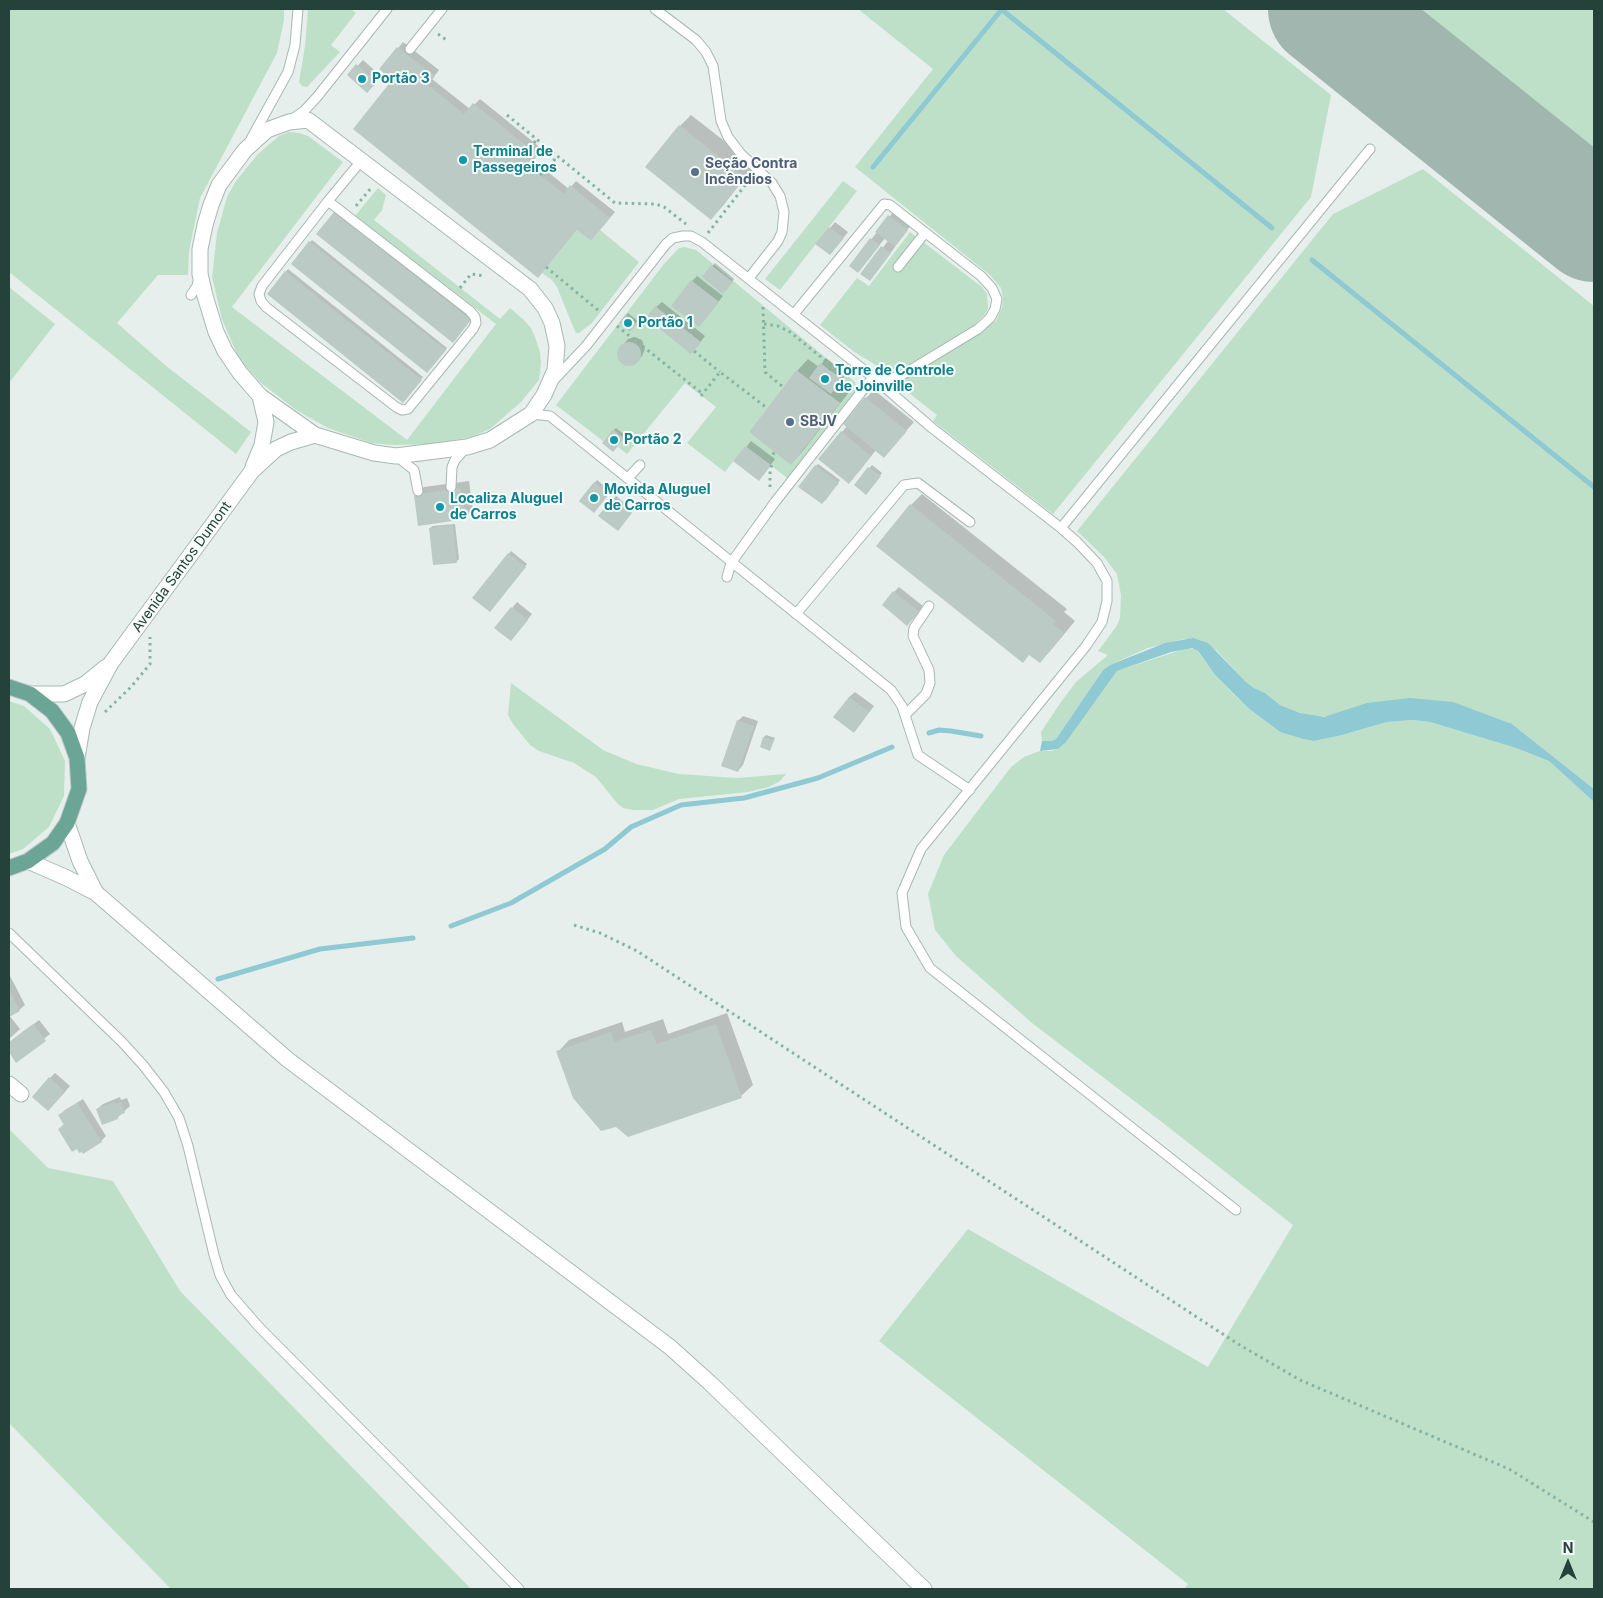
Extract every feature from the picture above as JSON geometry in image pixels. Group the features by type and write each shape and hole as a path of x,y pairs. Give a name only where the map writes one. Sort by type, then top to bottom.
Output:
{"main road":[{"path":"9,687 30,694 52,711 68,732 77,758 79,789 67,823 53,843 28,861 9,868"}],"street":[{"path":"308,120 530,289 546,308 552,323 557,346 555,370 547,390 531,414 490,440 467,447 396,456 374,453 315,435 260,396 240,373 225,351 216,332 200,274 200,250 210,205 219,185 245,150 267,130 289,122 308,120"},
{"name":"Avenida Santos Dumont","path":"252,471 262,445 266,422 260,396"},
{"name":"Avenida Santos Dumont","path":"77,758 82,728 90,702 111,663 252,471 276,449 315,435"},
{"name":"Avenida Santos Dumont","path":"30,694 64,694 85,684 111,663"},
{"path":"67,823 80,861 96,893"},
{"path":"28,861 96,893 287,1059 670,1347 710,1383 924,1589"},
{"path":"9,1084 21,1094"}],"lane":[{"path":"245,150 288,72 295,45 298,9"},
{"path":"289,122 304,111 317,97 386,9"},
{"path":"410,49 442,9"},
{"path":"655,9 696,40 706,52 713,66 721,121 728,138 776,189 782,205 784,222 778,241 749,278"},
{"path":"1060,528 1370,149"},
{"path":"328,201 476,317 473,329 408,409 402,410 396,407 266,307 261,301 259,294 262,286 328,201 361,161"},
{"path":"794,314 881,206 890,205 981,276 992,288 997,299 995,308 990,318 978,329 902,375 888,378 873,377"},
{"path":"898,267 925,233"},
{"path":"550,416 547,390 586,346 666,244 673,238 691,236 702,242 749,278 873,377 932,428 1077,542 1097,563 1107,581 1107,601 1102,622 1086,646 921,850 902,893 906,927 930,968 1236,1210"},
{"path":"191,295 197,286 200,274"},
{"path":"727,577 731,563 873,377"},
{"path":"531,414 550,416 891,690 902,706 918,755 970,790"},
{"path":"452,487 452,467 455,460 467,447"},
{"path":"396,456 414,470 418,491"},
{"path":"628,478 640,465"},
{"path":"796,614 904,485 918,483 970,522"},
{"path":"905,715 926,694 930,683 929,670 913,636 914,628 929,606"},
{"path":"9,933 122,1042 143,1064 164,1092 179,1118 214,1255 220,1275 231,1295 258,1327 519,1589"}],"path":[{"path":"507,115 615,203 647,203 664,207 691,228"},
{"path":"530,148 537,140"},
{"path":"540,175 558,156"},
{"path":"705,238 758,170"},
{"path":"546,267 702,395 720,372"},
{"path":"471,274 488,276"},
{"path":"763,289 765,372 783,387"},
{"path":"764,324 778,326 790,332 832,366 830,370"},
{"path":"694,351 767,408"},
{"path":"774,451 770,480 771,492 776,502"},
{"path":"101,716 131,687 150,664 150,611"},
{"path":"574,925 600,933 637,950 1238,1344 1300,1380 1509,1469 1594,1522"}],"green space":[{"path":"9,9 284,9 284,20 277,53 200,198 189,251 188,275 158,275 117,323 165,365 251,432 236,454 9,272"},
{"path":"308,9 351,9 356,13 331,45 340,52 307,87 302,86 299,82 305,46"},
{"path":"858,9 1223,9 1331,95 1311,197 1053,514 933,421 937,415 904,389 902,385 903,381 996,321 1002,307 1003,298 1001,288 990,275 855,167 933,69"},
{"path":"1417,9 1594,9 1594,151"},
{"path":"289,132 308,136 343,162 232,307 407,440 496,324 355,216 378,188 386,195 382,210 374,220 500,319 510,308 531,328 540,352 539,380 521,402 490,429 471,437 433,444 393,445 371,443 328,428 296,410 260,382 239,359 222,319 212,277 217,233 227,197 236,181 258,154 279,136"},
{"path":"1423,169 1594,306 1594,789 1512,724 1318,717 1300,713 1280,705 1265,693 1246,682 1216,650 1184,639 1148,648 1103,670 1056,739 1042,741 1041,732 1076,682 1108,655 1098,651 1116,627 1120,618 1121,595 1117,574 1104,557 1077,531 1333,214"},
{"path":"843,181 857,191 780,290 765,279"},
{"path":"577,230 591,241 600,230 639,262 592,323 579,333 576,333 574,329 557,287 552,280 542,273"},
{"path":"910,232 982,287 987,294 988,308 974,325 901,369 890,370 879,367 853,351 820,325 857,278 869,286"},
{"path":"684,247 696,250 855,382 855,396 790,480 745,446 725,472 687,443 716,407 685,383 627,454 618,447 624,439 613,430 603,441 556,405 664,264 679,248","holes":["796,370 840,403 791,464 749,432"]},
{"path":"9,287 55,324 9,383"},
{"path":"1187,648 1196,649 1215,675 1234,695 1280,732 1314,741 1387,722 1412,720 1430,722 1516,748 1549,761 1594,802 1594,1589 1184,1589 1188,1584 879,1341 968,1229 1208,1367 1293,1225 1032,1023 956,956 935,930 928,894 944,855 1011,767 1024,757 1040,751 1058,749 1066,741 1117,671"},
{"path":"511,683 603,750 636,764 679,774 737,778 786,774 780,781 769,787 748,792 679,799 653,810 623,808 596,777 574,763 539,751 530,745 508,715"},
{"path":"9,701 24,706 50,729 65,761 64,796 49,827 23,849 9,854"},
{"path":"9,1129 48,1168 113,1181 180,1291 471,1589 171,1589 9,1423"}],"water":[{"path":"1193,638 1208,643 1254,688 1265,693 1280,705 1300,713 1324,717 1367,703 1410,698 1453,702 1512,724 1594,789 1594,802 1549,761 1516,748 1430,722 1412,720 1387,722 1314,741 1280,732 1248,708 1215,675 1198,651 1192,648 1171,652 1117,671 1066,742 1058,749 1040,751 1042,741 1056,739 1103,670 1110,665 1165,643"}],"building":[{"name":"Terminal de Passegeiros","path":"397,47 435,76 428,85 464,114 473,103 538,155 529,166 564,194 570,185 610,218 591,241 577,230 538,278 353,129 392,80 379,69"},
{"name":"Portão 3","path":"356,64 377,82 367,93 347,75"},
{"name":"Seção Contra Incêndios","path":"679,125 745,177 711,220 645,167"},
{"path":"334,212 471,320 453,343 316,234"},
{"path":"888,215 908,230 895,247 875,232"},
{"path":"829,227 844,238 830,255 815,244"},
{"path":"870,238 880,245 858,273 849,266"},
{"path":"309,241 446,350 427,373 291,264"},
{"path":"881,246 891,253 870,281 860,274"},
{"path":"711,265 733,282 723,294 702,277"},
{"path":"285,271 422,380 403,403 267,294"},
{"path":"691,280 719,302 699,327 671,306"},
{"path":"655,306 701,342 691,354 646,318"},
{"name":"Portão 1","path":"625,315 637,324 630,332 619,323"},
{"path":"629,342 634,343 640,349 640,359 634,365 629,366 624,365 618,359 617,354 618,349 624,343"},
{"name":"Torre de Controle de Joinville","path":"820,363 842,379 831,394 809,378"},
{"name":"SBJV","path":"796,370 840,403 791,465 749,432"},
{"path":"865,397 907,431 884,458 843,424"},
{"name":"Portão 2","path":"613,429 624,439 613,452 602,443"},
{"path":"841,431 871,456 849,484 818,459"},
{"path":"745,446 771,465 759,481 733,461"},
{"path":"815,465 839,483 822,504 798,487"},
{"path":"868,467 881,476 866,495 854,485"},
{"name":"Movida Aluguel de Carros","path":"594,482 609,494 594,513 579,501"},
{"name":"Localiza Aluguel de Carros","path":"461,488 466,519 418,526 414,495"},
{"path":"613,498 632,513 618,531 598,516"},
{"path":"910,504 1056,621 1053,624 1064,633 1040,663 1029,655 1023,663 876,546"},
{"path":"453,525 457,563 433,565 429,528"},
{"path":"508,553 526,567 490,612 472,598"},
{"path":"893,591 919,612 907,626 882,605"},
{"path":"511,607 528,620 511,641 494,628"},
{"path":"849,697 869,712 854,733 833,717"},
{"path":"737,720 754,726 738,772 721,766"},
{"path":"763,737 774,740 770,751 760,747"},
{"path":"9,989 20,1011 9,1017"},
{"path":"33,1024 46,1041 16,1063 9,1052 9,1042"},
{"path":"716,1024 742,1098 628,1137 616,1127 601,1131 573,1098 556,1051 611,1032 614,1042 651,1030 657,1044"},
{"path":"49,1077 65,1092 48,1111 32,1097"},
{"path":"114,1102 116,1104 121,1102 125,1113 117,1116 118,1119 102,1125 96,1109"},
{"path":"77,1103 102,1142 83,1154 82,1152 79,1153 77,1149 72,1152 58,1129 64,1125 58,1115"}],"waterway":[{"path":"1001,9 1272,228"},
{"path":"873,167 1002,9"},
{"path":"1312,260 1594,487"},
{"path":"929,733 939,730 981,736"},
{"path":"451,926 511,903 605,849 631,827 681,805 744,798 818,778 892,747"},
{"path":"218,979 320,949 413,938"}],"runway":[{"path":"1327,9 1594,223"}],"place":[{"name":"Portão 3","path":"362,79"},
{"name":"Terminal de Passegeiros","path":"463,160"},
{"name":"Seção Contra Incêndios","path":"695,172"},
{"name":"Portão 1","path":"628,323"},
{"name":"Torre de Controle de Joinville","path":"825,379"},
{"name":"SBJV","path":"790,422"},
{"name":"Portão 2","path":"614,440"},
{"name":"Movida Aluguel de Carros","path":"594,498"},
{"name":"Localiza Aluguel de Carros","path":"440,507"}]}
